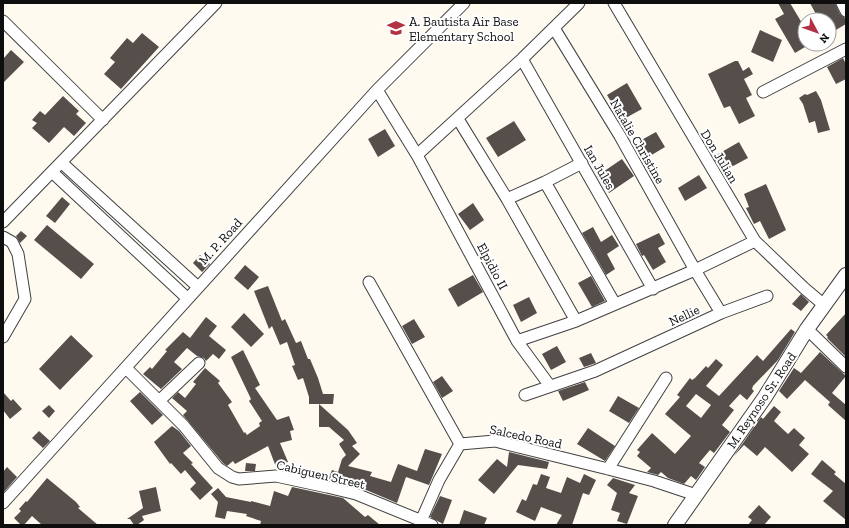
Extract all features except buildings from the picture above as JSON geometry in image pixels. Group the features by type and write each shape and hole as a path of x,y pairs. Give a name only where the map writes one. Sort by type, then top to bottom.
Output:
{"street":[{"path":"3,222 216,3"},
{"name":"M. P. Road","path":"3,503 126,368 187,298 377,90 464,3"},
{"path":"417,155 522,59 579,3"},
{"name":"Don Julian","path":"614,3 755,241 824,305"},
{"path":"842,3 846,11"},
{"path":"3,21 103,120"},
{"name":"Natalie Christine","path":"554,28 620,136 695,270"},
{"path":"763,92 846,49"},
{"name":"Ian Jules","path":"522,59 653,289"},
{"name":"Elpidio II","path":"377,90 417,155 517,341 550,386"},
{"path":"458,119 507,199 576,321"},
{"path":"62,163 198,287"},
{"path":"507,199 582,163"},
{"path":"52,172 187,298"},
{"path":"545,182 615,304"},
{"path":"3,237 12,242 18,254 25,299 3,337"},
{"path":"517,341 576,321 653,289 755,241"},
{"name":"Nellie","path":"525,395 595,371 721,313 695,270"},
{"name":"M. Reynoso Sr. Road","path":"675,525 765,397 807,329 846,275"},
{"path":"368,282 460,444 439,480 427,523"},
{"path":"721,313 767,296"},
{"path":"807,329 846,367"},
{"path":"159,401 199,363"},
{"name":"Cabiguen Street","path":"126,368 184,426 218,468 232,477 239,479 276,476 327,487 356,494 427,523"},
{"path":"608,469 666,378"},
{"name":"Salcedo Road","path":"460,444 495,442 654,481 696,495"}],"place":[{"name":"A. Bautista Air Base Elementary School","path":"396,28"}]}
